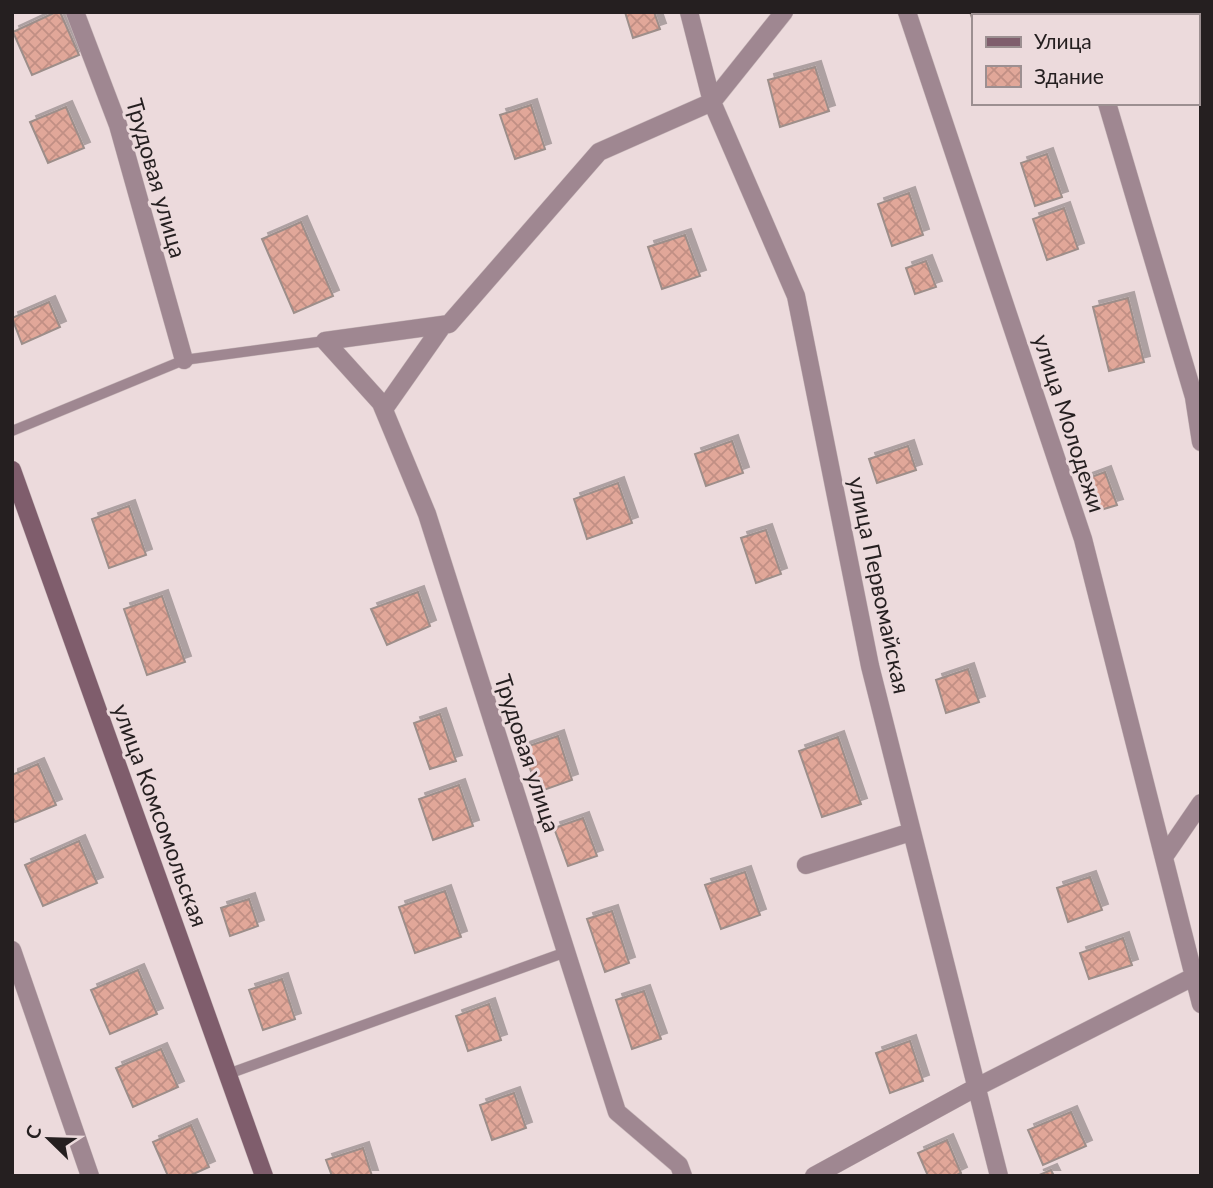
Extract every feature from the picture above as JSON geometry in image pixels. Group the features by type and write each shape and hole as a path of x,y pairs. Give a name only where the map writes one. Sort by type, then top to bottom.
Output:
{"street":[{"name":"Трудовая улица","path":"75,12 118,125 184,360"},
{"name":"улица Первомайская","path":"689,12 712,102 796,296 870,666 999,1176"},
{"path":"325,341 449,324 599,152 712,102 784,12"},
{"name":"улица Молодежи","path":"907,12 1083,539 1164,857 1198,975 1201,1004"},
{"path":"1108,105 1194,397 1201,442"},
{"path":"384,409 443,325"},
{"name":"Трудовая улица","path":"325,341 381,403 427,514 617,1112 679,1165 683,1176"},
{"name":"улица Комсомольская","path":"12,470 264,1176"},
{"path":"1164,857 1201,803"},
{"path":"806,865 911,832"},
{"path":"12,950 90,1176"},
{"path":"814,1176 975,1088 1198,975"}],"lane":[{"path":"12,431 184,360 325,341"},
{"path":"228,1074 566,952"}],"building":[{"path":"60,12 79,55 32,75 13,32"},
{"path":"625,12 654,12 660,29 633,38"},
{"path":"970,12 998,14 972,14 972,18"},
{"path":"815,67 829,111 780,127 768,80"},
{"path":"531,105 545,149 515,159 500,115"},
{"path":"66,107 84,148 48,163 30,122"},
{"path":"1047,154 1062,197 1035,206 1021,163"},
{"path":"909,193 923,235 892,246 878,204"},
{"path":"1064,208 1078,249 1047,260 1033,219"},
{"path":"301,222 333,296 294,313 262,239"},
{"path":"685,235 700,276 662,289 648,247"},
{"path":"926,261 936,287 915,294 906,268"},
{"path":"1128,298 1144,362 1109,371 1093,307"},
{"path":"49,302 60,327 22,344 12,318"},
{"path":"732,441 743,473 706,486 695,454"},
{"path":"908,446 916,470 877,483 869,459"},
{"path":"1105,472 1117,505 1094,512 1083,480"},
{"path":"618,483 632,523 587,539 574,499"},
{"path":"129,506 146,555 109,568 92,519"},
{"path":"766,530 781,574 756,583 741,538"},
{"path":"418,592 430,626 387,645 371,609"},
{"path":"162,596 185,662 147,675 124,609"},
{"path":"968,669 979,702 946,713 936,680"},
{"path":"440,714 456,761 430,769 414,723"},
{"path":"558,736 572,780 538,792 523,748"},
{"path":"838,737 861,804 822,817 799,751"},
{"path":"38,764 56,805 15,822 12,816 12,775"},
{"path":"459,785 473,826 433,840 419,799"},
{"path":"583,818 597,856 568,866 554,828"},
{"path":"79,841 97,883 43,906 25,865"},
{"path":"745,872 760,915 721,929 705,885"},
{"path":"1090,877 1102,910 1068,922 1057,888"},
{"path":"445,891 461,937 415,953 399,907"},
{"path":"249,899 258,926 230,936 221,908"},
{"path":"612,911 629,963 605,972 587,919"},
{"path":"1123,938 1132,965 1089,979 1080,953"},
{"path":"138,970 157,1014 110,1034 91,990"},
{"path":"282,979 295,1019 263,1030 249,990"},
{"path":"644,991 661,1039 632,1049 616,1000"},
{"path":"489,1004 501,1040 468,1051 456,1016"},
{"path":"910,1041 923,1081 890,1093 876,1053"},
{"path":"161,1049 178,1087 133,1107 116,1068"},
{"path":"514,1093 526,1128 492,1140 480,1105"},
{"path":"1071,1112 1086,1146 1043,1165 1028,1130"},
{"path":"191,1125 209,1167 189,1176 168,1176 153,1142"},
{"path":"947,1140 961,1173 955,1176 928,1176 918,1153"},
{"path":"363,1148 372,1176 332,1176 326,1160"},
{"path":"1051,1170 1054,1176 1037,1176"}]}
